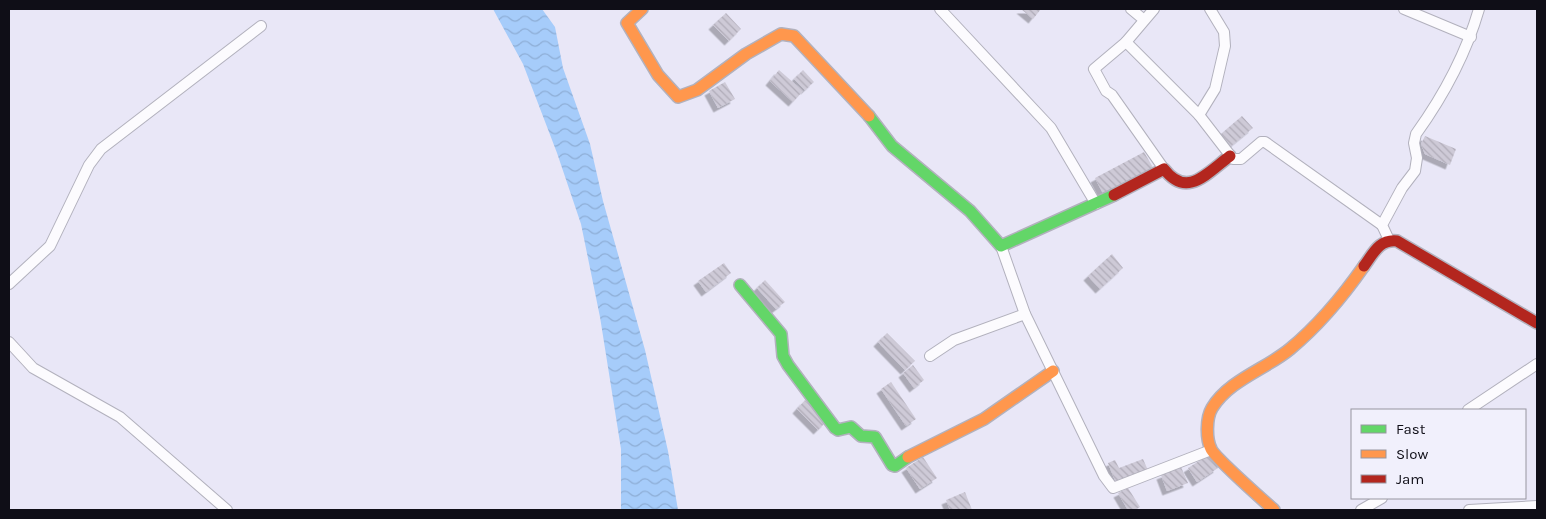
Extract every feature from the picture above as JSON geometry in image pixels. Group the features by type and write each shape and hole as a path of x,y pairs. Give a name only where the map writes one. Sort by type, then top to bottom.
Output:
{"street":[{"path":"642,9 629,19 627,23 661,79 669,90 678,97 697,90 746,54 781,34 794,36 866,113 892,146 970,211 1002,246 1025,314 1104,476 1113,488 1212,450"},
{"path":"940,9 1051,128 1096,204"},
{"path":"1131,9 1143,19"},
{"path":"1154,9 1143,19 1126,42 1094,69 1106,91 1112,95 1164,169 1178,182 1186,184 1201,177 1230,156"},
{"path":"1199,115 1215,89 1225,46 1224,32 1210,9"},
{"path":"1404,9 1471,36"},
{"path":"1382,225 1415,171 1417,158 1414,143 1416,134 1451,81 1471,36 1478,9"},
{"path":"9,284 50,246 89,165 101,149 261,26"},
{"path":"1126,42 1199,115 1230,156 1237,160 1241,159 1261,142 1264,142 1382,225 1389,240"},
{"path":"1002,246 1096,204 1164,169"},
{"path":"1274,510 1212,450 1208,436 1210,412 1221,396 1288,350 1321,323 1379,245 1389,240 1397,241 1537,323"},
{"path":"740,285 781,334 783,356 788,365 835,428 838,430 852,427 861,436 874,437 892,465 895,466 941,439 971,427 1000,410 1052,371"},
{"path":"930,356 954,340 1025,314"},
{"path":"9,342 33,368 120,417 227,510"},
{"path":"1470,409 1536,366"},
{"path":"1361,510 1380,499"},
{"path":"1469,510 1537,506"}],"water":[{"path":"493,9 542,9 555,27 563,68 590,144 603,201 645,350 668,451 678,510 621,510 621,449 600,317 581,224 557,153 523,64"}],"building":[{"path":"1021,9 1041,9 1033,19"},
{"path":"726,13 741,29 729,41 713,25"},
{"path":"779,70 803,91 793,102 770,81"},
{"path":"803,70 814,82 805,90 794,79"},
{"path":"725,82 735,99 718,108 709,91"},
{"path":"1242,116 1253,128 1231,146 1221,134"},
{"path":"1425,136 1456,149 1450,165 1425,154 1421,144"},
{"path":"1144,152 1155,171 1105,197 1095,178"},
{"path":"1112,254 1123,268 1100,289 1088,276"},
{"path":"724,263 731,273 706,292 698,281"},
{"path":"765,280 785,302 776,309 757,288"},
{"path":"887,333 915,361 905,370 878,342"},
{"path":"913,365 924,380 914,388 903,373"},
{"path":"891,382 916,419 906,426 881,389"},
{"path":"805,400 826,422 818,430 797,409"},
{"path":"1210,454 1218,468 1197,482 1188,468"},
{"path":"923,457 937,478 920,489 906,468"},
{"path":"1143,459 1150,475 1118,488 1108,463 1115,460 1119,468"},
{"path":"1181,467 1188,483 1167,491 1161,475"},
{"path":"1128,488 1140,507 1135,510 1128,510 1118,493"},
{"path":"965,492 972,510 950,510 946,500"}],"traffic: fast":[{"path":"869,116 892,146 970,211 1001,246 1114,195"},
{"path":"740,285 781,334 783,356 788,365 835,428 838,430 851,427 861,436 875,437 892,465 895,466 908,457"}],"traffic: slow":[{"path":"642,9 627,23 658,75 678,97 697,90 746,54 781,34 794,36 869,116"},
{"path":"1274,510 1214,454 1208,440 1207,428 1210,412 1219,398 1228,390 1290,349 1311,330 1339,299 1364,266"},
{"path":"908,457 984,419 1053,371"}],"traffic: jam":[{"path":"1114,195 1164,169 1172,178 1189,183 1205,175 1230,156"},
{"path":"1364,266 1377,248 1386,242 1397,241 1537,323"}]}
